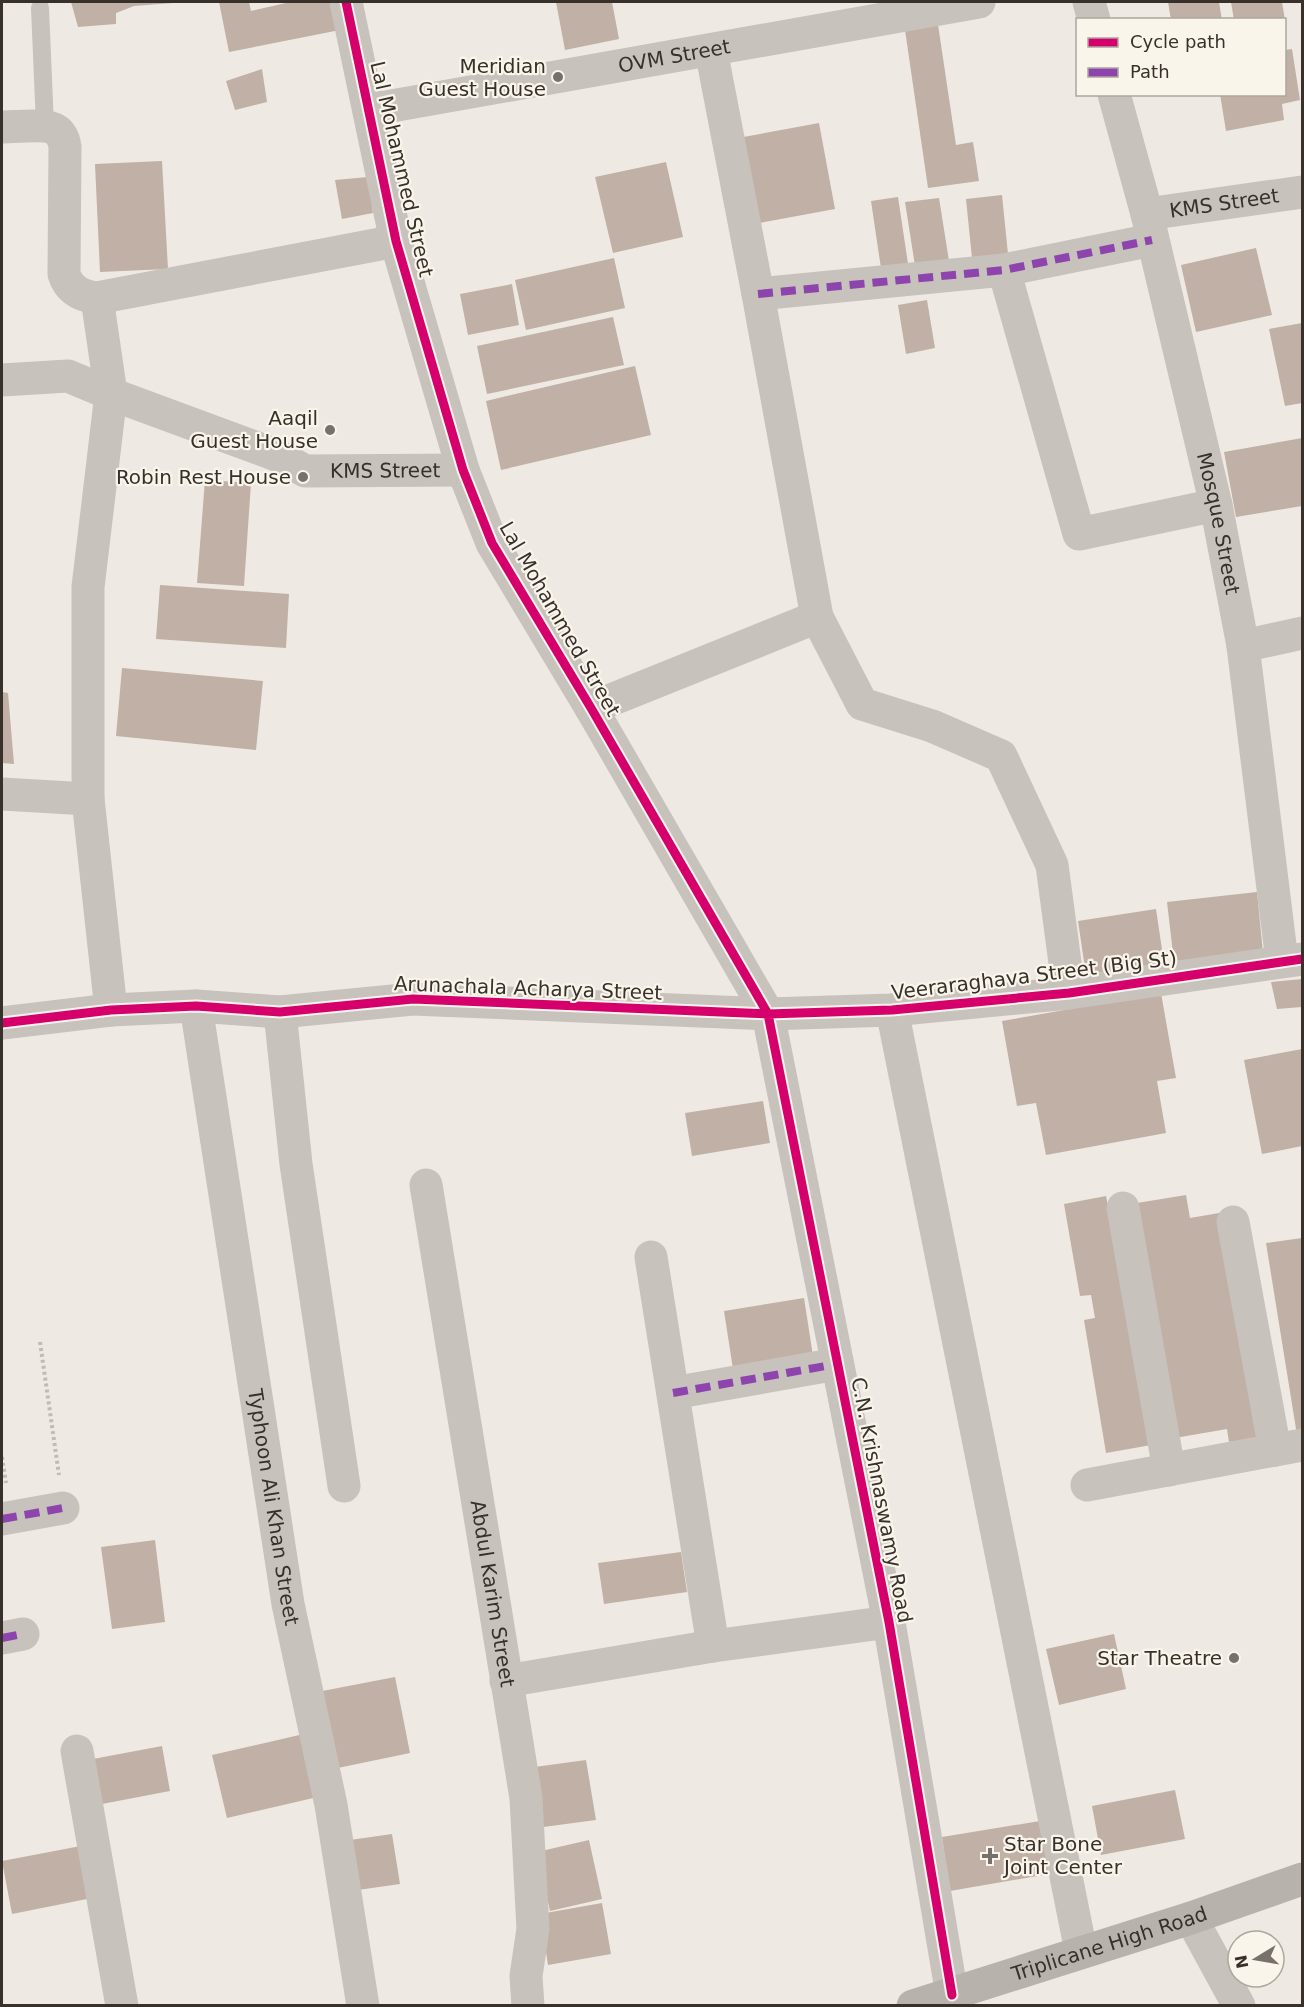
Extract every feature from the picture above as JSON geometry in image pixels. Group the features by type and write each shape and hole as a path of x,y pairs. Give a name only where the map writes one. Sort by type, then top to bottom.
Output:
{"main road":[{"name":"Triplicane High Road","path":"913,2006 1191,1918 1302,1879"}],"street":[{"name":"Lal Mohammed Street","path":"346,2 396,241 463,470 492,543 591,708 768,1014"},
{"name":"OVM Street","path":"369,110 979,2"},
{"path":"1089,2 1093,18"},
{"path":"711,50 817,617 862,704 932,726 1002,756 1052,865 1069,993"},
{"name":"Mosque Street","path":"1115,96 1149,227 1216,505 1243,646 1292,960"},
{"path":"2,127 45,126 55,128 63,136 65,147 64,274 67,283 85,296 97,298 396,241"},
{"name":"KMS Street","path":"758,294 1004,270 1149,227 1302,192"},
{"path":"1004,270 1079,534 1216,505"},
{"path":"97,298 111,394 88,587 88,799 111,1010"},
{"name":"KMS Street","path":"2,380 68,376 279,456 305,471 463,470"},
{"path":"591,708 817,617"},
{"path":"1243,646 1302,633"},
{"path":"2,794 88,799"},
{"name":"Veeraraghava Street (Big St)","path":"768,1014 892,1010 1069,993 1292,960"},
{"name":"Arunachala Acharya Street","path":"2,1023 111,1010 196,1006 280,1012 413,999 768,1014"},
{"name":"Typhoon Ali Khan Street","path":"196,1006 288,1604 331,1805 363,2006"},
{"path":"892,1010 1081,1951"},
{"path":"280,1012 296,1164 344,1486"},
{"name":"C.N. Krishnaswamy Road","path":"768,1014 889,1622 952,1995"},
{"name":"Abdul Karim Street","path":"426,1185 526,1798 533,1929 525,1976 528,2006"},
{"path":"1123,1208 1169,1470"},
{"path":"1087,1485 1289,1448 1233,1222"},
{"path":"651,1257 713,1646"},
{"path":"673,1394 837,1364"},
{"path":"2,1519 63,1508"},
{"path":"506,1682 713,1646 889,1622"},
{"path":"77,1750 122,2006"},
{"path":"1191,1918 1239,2006"}],"lane":[{"path":"40,8 45,126"}],"path":[{"path":"40,1342 63,1508"}],"building":[{"path":"71,2 173,3 134,6 116,13 116,24 78,27"},
{"path":"219,2 249,2 251,11 286,2 335,2 340,30 229,52"},
{"path":"556,2 612,2 619,39 565,50"},
{"path":"1168,2 1219,2 1222,18 1171,18"},
{"path":"1231,2 1282,2 1285,18 1234,18"},
{"path":"937,18 956,145 973,142 979,181 928,188 904,23"},
{"path":"1292,49 1300,100 1282,104 1284,120 1226,131 1220,96 1286,96 1286,50"},
{"path":"262,69 267,102 235,110 226,81"},
{"path":"819,123 835,209 754,224 738,138"},
{"path":"162,161 168,269 100,272 95,164"},
{"path":"666,162 683,237 613,253 595,177"},
{"path":"368,177 373,213 342,219 335,180"},
{"path":"1002,195 1008,254 972,258 966,199"},
{"path":"898,197 910,277 883,282 871,201"},
{"path":"939,198 950,267 916,272 905,202"},
{"path":"1256,248 1272,315 1196,332 1181,265"},
{"path":"614,258 625,308 526,330 515,280"},
{"path":"512,284 519,325 468,335 460,294"},
{"path":"927,300 935,348 906,354 898,305"},
{"path":"613,317 624,365 487,394 477,346"},
{"path":"1302,323 1302,403 1285,406 1269,329"},
{"path":"635,366 651,435 501,470 486,401"},
{"path":"1302,438 1302,506 1236,517 1224,452"},
{"path":"205,480 251,483 244,586 197,583"},
{"path":"160,585 289,594 286,648 156,639"},
{"path":"122,668 263,681 256,750 116,736"},
{"path":"2,692 8,693 14,764 2,763"},
{"path":"1257,892 1263,953 1174,962 1167,902"},
{"path":"1156,909 1164,963 1086,975 1078,921"},
{"path":"1302,979 1302,1007 1277,1009 1271,982"},
{"path":"1161,993 1176,1078 1157,1081 1166,1133 1046,1155 1036,1103 1017,1106 1002,1021"},
{"path":"1302,1049 1302,1146 1262,1154 1244,1060"},
{"path":"763,1101 770,1143 692,1156 685,1113"},
{"path":"1186,1195 1190,1218 1225,1212 1262,1437 1229,1442 1227,1429 1175,1438 1137,1203"},
{"path":"1106,1196 1157,1444 1106,1453 1084,1320 1095,1318 1091,1295 1080,1296 1064,1204"},
{"path":"1302,1238 1302,1434 1297,1435 1266,1243"},
{"path":"804,1298 813,1356 733,1369 724,1311"},
{"path":"155,1540 165,1622 112,1629 101,1547"},
{"path":"681,1552 687,1592 604,1604 598,1563"},
{"path":"1114,1634 1126,1689 1059,1705 1046,1649"},
{"path":"395,1677 410,1753 328,1770 312,1693"},
{"path":"308,1733 322,1796 227,1818 212,1755"},
{"path":"162,1746 170,1791 102,1804 93,1759"},
{"path":"586,1760 596,1820 536,1828 527,1768"},
{"path":"1175,1790 1185,1839 1101,1855 1092,1806"},
{"path":"1040,1821 1049,1874 950,1891 942,1837"},
{"path":"392,1834 400,1884 351,1891 343,1841"},
{"path":"589,1840 602,1899 550,1911 537,1852"},
{"path":"86,1845 97,1897 12,1914 2,1861"},
{"path":"602,1903 611,1954 548,1965 540,1914"}],"marked path":[{"path":"758,294 1004,270 1152,240"},
{"path":"673,1393 837,1364"},
{"path":"2,1519 63,1508"},
{"path":"2,1638 23,1634"}],"cycle path":[{"path":"346,2 396,241 463,470 492,543 591,708 768,1014 889,1622 952,1995"},
{"path":"2,1023 111,1010 196,1006 280,1012 413,999 768,1014 892,1010 1069,993 1302,959"}],"place":[{"name":"Meridian Guest House","path":"558,77"},
{"name":"Aaqil Guest House","path":"330,430"},
{"name":"Robin Rest House","path":"303,477"},
{"name":"Star Theatre","path":"1234,1658"},
{"name":"Star Bone Joint Center","path":"990,1856"}]}
